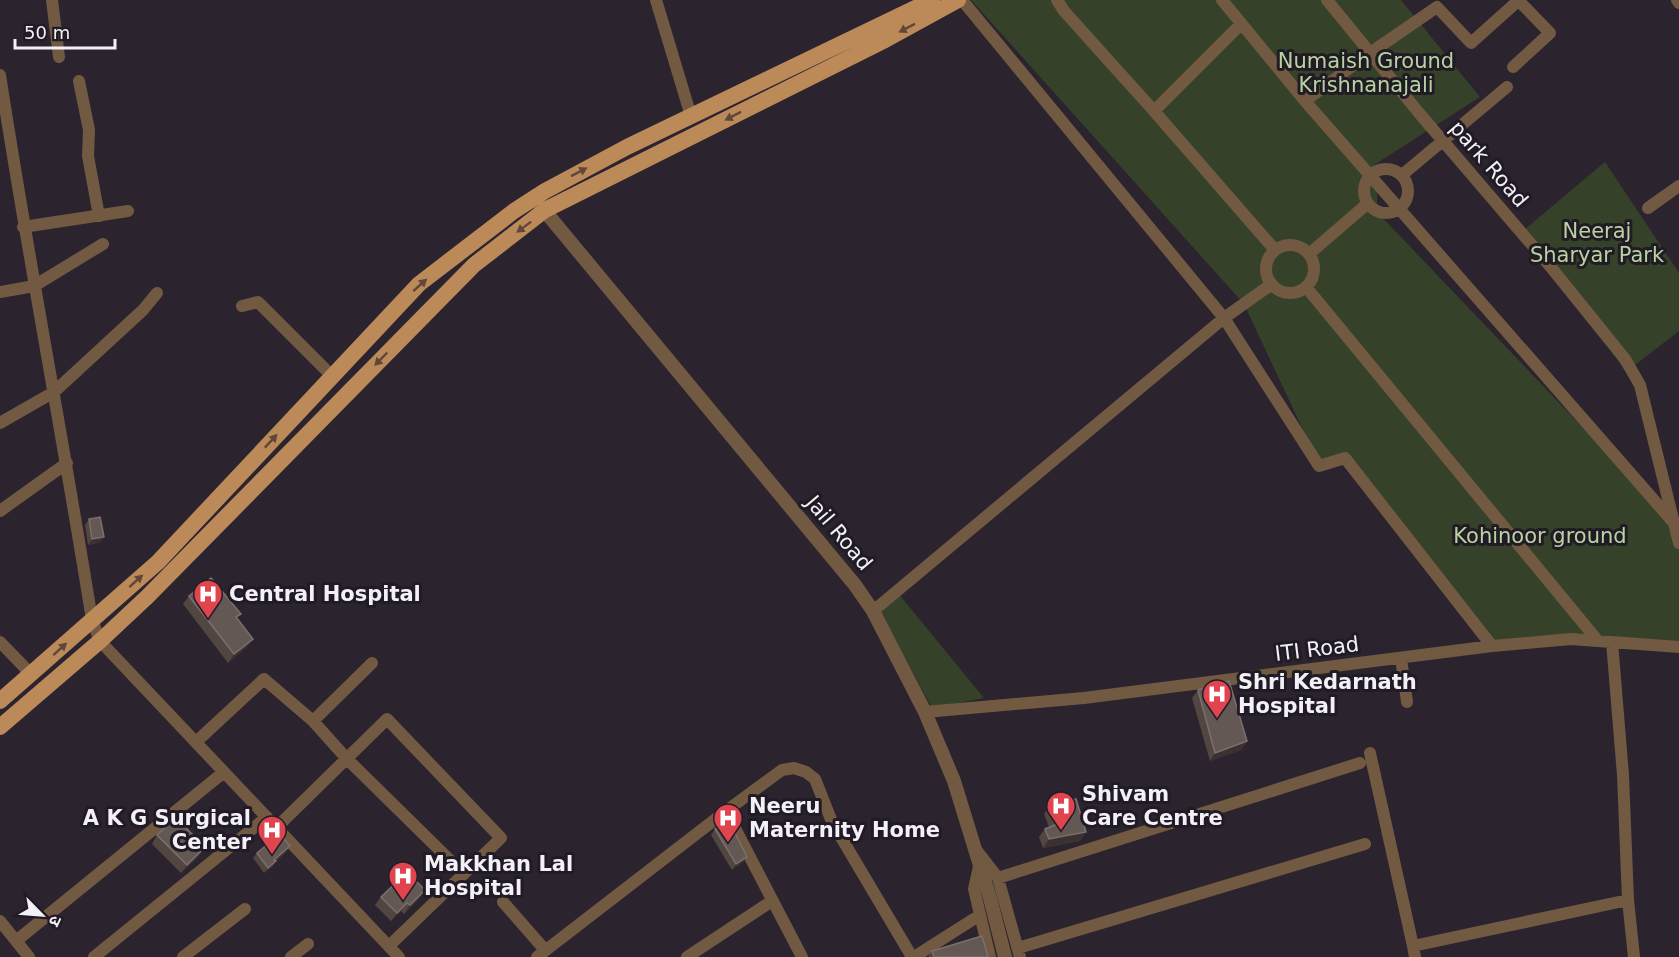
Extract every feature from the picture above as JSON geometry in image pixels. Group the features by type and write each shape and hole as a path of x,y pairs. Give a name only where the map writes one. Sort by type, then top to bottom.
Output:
{"main road":[{"path":"0,727 100,641 147,597 474,265 539,204 607,157 932,0"},
{"path":"0,701 158,562 419,284 514,211 539,204 876,44 960,0"}],"street":[{"path":"52,0 59,57"},
{"path":"656,0 691,116"},
{"path":"960,0 1224,318 1319,466 1345,458 1492,646"},
{"path":"1057,0 1064,11 1275,250"},
{"path":"1222,0 1305,101 1674,523"},
{"name":"park Road","path":"1327,0 1625,359 1640,385 1679,543"},
{"path":"1305,101 1437,7 1470,43 1518,0 1550,33 1513,67"},
{"path":"1154,111 1241,24"},
{"path":"0,75 23,227 67,464 92,620 100,641 399,957"},
{"path":"79,81 89,130 88,156 99,216"},
{"path":"1402,175 1507,87"},
{"path":"1386,168 1395,170 1407,182 1407,200 1399,208 1386,213 1377,212 1367,204 1363,190 1370,175 1386,168"},
{"path":"1648,208 1679,186"},
{"name":"Jail Road","path":"539,204 855,585 873,611 925,712 954,781 990,898 1005,957"},
{"path":"1309,254 1367,204"},
{"path":"23,227 128,211"},
{"path":"0,292 34,286 103,244"},
{"path":"1292,245 1302,247 1309,254 1314,271 1306,287 1297,292 1288,293 1272,284 1267,276 1266,267 1275,250 1292,245"},
{"path":"873,611 1224,318 1272,284"},
{"path":"1306,287 1598,641"},
{"path":"0,423 54,392 143,310 157,293"},
{"path":"242,306 258,302 332,376"},
{"path":"0,511 67,464"},
{"name":"ITI Road","path":"925,712 1084,698 1492,646 1571,639 1679,647"},
{"path":"0,642 31,674"},
{"path":"1612,642 1623,775 1628,900 1634,957"},
{"path":"1401,658 1407,702"},
{"path":"313,720 372,663"},
{"path":"196,742 264,679 313,720 347,759 464,873"},
{"path":"277,828 387,719 501,838 389,946"},
{"path":"1370,753 1414,952 1628,900"},
{"path":"998,878 1360,763"},
{"path":"503,902 541,953 782,770 794,768 806,772 815,779 832,822 913,957 980,915"},
{"path":"16,941 224,772"},
{"path":"726,811 802,957"},
{"path":"94,957 267,817"},
{"path":"977,856 998,878 1019,952 1365,844"},
{"path":"977,856 974,889 990,957"},
{"path":"687,957 772,901"},
{"path":"183,957 244,909"},
{"path":"0,921 28,957"},
{"path":"294,956 308,944"}],"green space":[{"name":"Kohinoor ground","path":"971,0 1401,0 1480,97 1374,165 1377,170 1377,212 1674,523 1679,543 1679,647 1612,642 1492,646 1345,457 1320,466 1244,304"},
{"name":"Neeraj Sharyar Park","path":"1605,162 1679,273 1679,331 1626,372 1524,230"},
{"path":"897,592 984,698 932,708 879,609"}],"building":[{"path":"100,517 104,537 92,539 89,519"},
{"path":"211,578 241,614 236,617 253,639 234,654 189,596"},
{"path":"1229,681 1247,741 1215,753 1198,690"},
{"path":"1076,799 1086,832 1049,839 1045,829 1057,824 1050,806"},
{"path":"176,818 205,847 187,865 157,835"},
{"path":"729,821 747,857 736,864 715,829"},
{"path":"275,838 279,843 284,839 290,846 268,868 257,853"},
{"path":"407,872 425,890 410,905 407,903 397,913 381,897"},
{"path":"982,936 988,957 934,957 932,951"}],"place":[{"name":"Central Hospital","path":"208,620"},
{"name":"Shri Kedarnath Hospital","path":"1217,720"},
{"name":"Shivam Care Centre","path":"1061,832"},
{"name":"Neeru Maternity Home","path":"728,844"},
{"name":"A K G Surgical Center","path":"272,856"},
{"name":"Makkhan Lal Hospital","path":"403,902"}],"park label":[{"name":"Numaish Ground Krishnanajali","path":"1366,73"}]}
